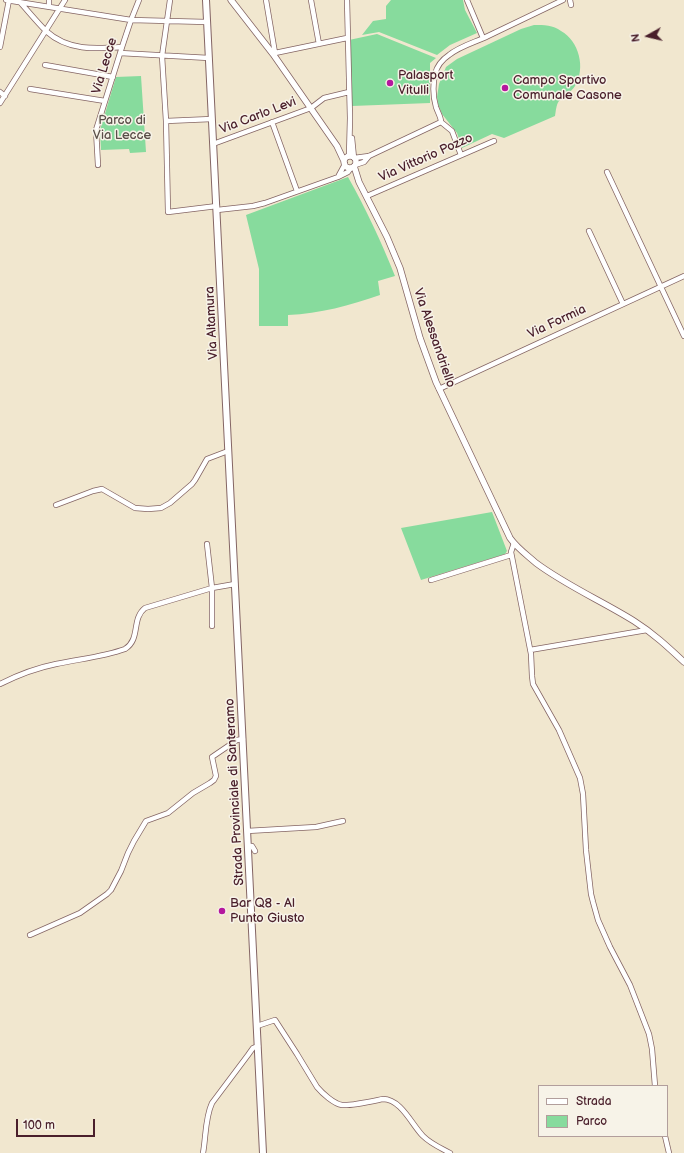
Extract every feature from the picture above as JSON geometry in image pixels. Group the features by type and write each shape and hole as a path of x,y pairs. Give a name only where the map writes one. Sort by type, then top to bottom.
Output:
{"main road":[{"name":"Via Altamura","path":"206,0 238,645"},
{"name":"Strada Provinciale di Santeramo","path":"238,645 263,1153"}],"street":[{"path":"6,0 131,20 207,22"},
{"path":"0,47 9,0"},
{"path":"49,7 50,0"},
{"path":"0,103 65,0"},
{"name":"Via Lecce","path":"98,165 96,130 120,53 139,0"},
{"path":"170,0 162,56 166,121 168,212 253,206 338,177 348,172 353,166 364,162 369,156"},
{"path":"231,0 274,53 337,146 344,162"},
{"path":"266,0 274,53"},
{"path":"311,0 319,44"},
{"path":"347,0 347,38 352,157"},
{"path":"467,0 483,38"},
{"path":"461,155 452,131 441,122 437,109 434,94 435,74 438,66 449,54 563,0"},
{"path":"19,1 46,31 66,44 78,47 96,48 122,47"},
{"path":"274,53 347,38"},
{"path":"120,53 209,58"},
{"path":"44,65 113,77"},
{"path":"30,89 105,101"},
{"path":"0,92 5,96"},
{"name":"Via Carlo Levi","path":"213,144 311,108 324,98 349,92"},
{"path":"166,121 212,118"},
{"path":"272,122 297,191"},
{"path":"338,177 346,158 369,156 441,122"},
{"name":"Via Vittorio Pozzo","path":"367,196 494,141"},
{"path":"337,146 352,157"},
{"name":"Via Alessandriello","path":"352,157 356,161 353,166 354,176 367,196 400,268 422,345 439,389 506,531 514,543 534,561 561,580 655,635 684,662"},
{"name":"Via Alessandriello","path":"344,162 347,167 353,166"},
{"path":"608,172 684,336"},
{"path":"589,231 623,304"},
{"name":"Via Formia","path":"439,389 684,276"},
{"path":"56,505 102,489 135,508 161,508 170,503 192,484 207,459 228,451"},
{"path":"514,543 511,555 530,650 532,676 535,689 559,730 580,778 591,894 598,920 630,985 646,1027 652,1049 656,1085"},
{"path":"207,544 212,588 212,626"},
{"path":"431,580 511,555"},
{"path":"0,684 24,673 48,666 100,656 125,648 129,646 134,639 138,616 145,608 212,588 235,584"},
{"path":"530,650 647,630"},
{"path":"30,935 80,913 107,894 111,890 134,841 146,821 168,813 193,793 214,780 216,776 212,757 238,740 243,739"},
{"path":"247,831 316,827 343,821"},
{"path":"248,846 252,846 255,851"},
{"path":"257,1026 275,1020 317,1087 336,1104 346,1105 383,1099 392,1100 427,1140 450,1153"},
{"path":"204,1153 208,1116 212,1103 253,1048 258,1046"},
{"path":"665,1137 669,1153"}],"green space":[{"path":"391,0 463,0 465,10 477,33 450,45 437,55 379,32 362,35 373,21 386,19 386,6"},
{"name":"Campo Sportivo Comunale Casone","path":"534,25 552,26 567,35 572,41 579,56 580,63 580,71 575,86 559,101 555,116 504,138 492,134 462,148 457,133 442,114 438,104 437,97 439,84 446,67 457,59 521,29"},
{"name":"Palasport Vitulli","path":"377,34 436,58 430,63 430,103 352,106 349,40"},
{"name":"Parco di Via Lecce","path":"141,76 146,152 130,153 129,149 101,150 100,130 116,77"},
{"path":"348,177 373,225 395,276 378,281 380,295 312,313 288,315 288,326 259,326 259,269 246,215"},
{"path":"492,512 507,551 505,554 421,580 401,528"}],"place":[{"name":"Palasport Vitulli","path":"390,83"},
{"name":"Campo Sportivo Comunale Casone","path":"505,88"},
{"name":"Bar Q8 - Al Punto Giusto","path":"222,911"}]}
